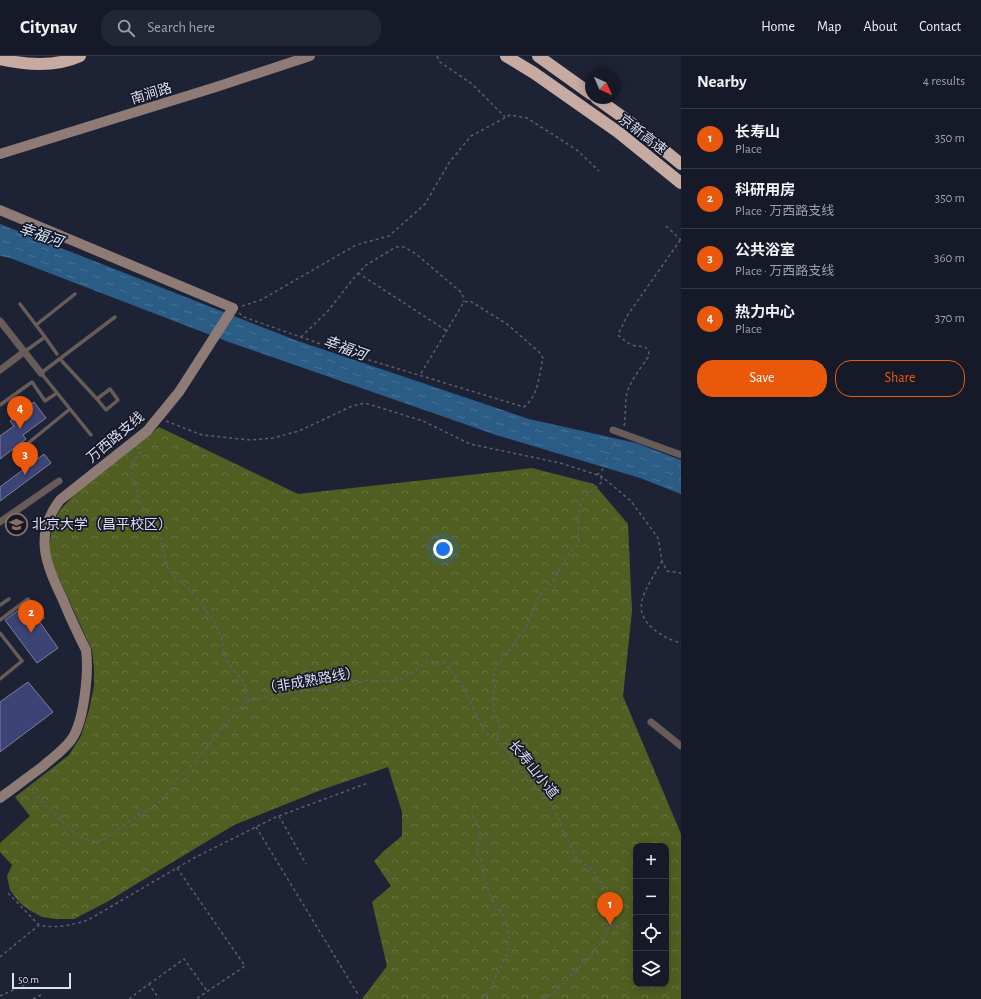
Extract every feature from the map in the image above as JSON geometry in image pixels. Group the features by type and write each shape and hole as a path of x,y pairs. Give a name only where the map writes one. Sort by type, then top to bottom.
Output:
{"highway":[{"path":"28,56 50,56"},
{"path":"0,59 11,62 34,64 54,63 80,56"},
{"name":"京新高速","path":"506,56 534,73 618,132 681,183"},
{"path":"538,56 585,90"},
{"name":"京新高速","path":"604,104 631,123 681,164"}],"street":[{"name":"南涧路","path":"0,154 216,87 310,56"},
{"path":"0,210 232,309"},
{"name":"万西路支线","path":"0,798 63,750 72,740 76,732 85,692 88,664 86,650 50,572 45,555 44,539 46,525 52,511 60,500 139,437 159,418 179,392 232,309"},
{"path":"0,321 41,373"},
{"path":"0,370 24,352"},
{"path":"618,432 681,455"},
{"path":"0,522 59,481"},
{"path":"650,722 681,746"}],"lane":[{"path":"36,326 75,294"},
{"path":"20,304 57,354"},
{"path":"91,435 41,373 115,317"},
{"path":"24,352 45,337"},
{"path":"60,359 106,410 118,400 110,389 97,399"},
{"path":"0,406 32,382 46,401 57,393"},
{"path":"16,453 70,409"},
{"path":"0,605 9,599"},
{"path":"0,620 28,599 43,618"},
{"path":"0,633 22,661 0,679"}],"path":[{"path":"437,56 440,62 472,84 505,118"},
{"path":"232,309 261,300 356,245 389,236 425,204 449,163 471,136 510,114 527,118 577,150 599,171"},
{"path":"597,474 603,469 626,413 626,397 631,385 649,356 647,348 630,344 618,335 627,316 681,240 666,226"},
{"path":"301,337 328,311 366,265 396,247 404,247 416,254 462,293 464,302 420,375"},
{"path":"358,273 365,276 447,331"},
{"path":"232,309 244,316 346,353 524,407 530,402 536,391 543,358 539,352 507,324 470,301 464,302"},
{"path":"159,418 202,435 250,440 272,438 299,431 352,406 365,403 423,422 470,444 560,463 601,476 631,501 658,538 662,561 667,571 681,574"},
{"path":"22,781 34,795 48,806 70,829 86,840 97,842 108,838 138,815 163,800 178,778 196,761 227,722 247,701 244,682 226,660 221,636 214,621 190,590 168,568 159,531 140,503 132,474 131,464 141,452 139,437"},
{"name":"长寿山小道","path":"601,476 602,482 583,498 580,506 578,519 579,544 571,551 551,584 539,596 527,626 493,671 495,685 493,698 494,711 500,726 497,740 510,754 523,773 549,801 577,859 593,870 603,885 610,910 610,925"},
{"path":"662,561 645,590 640,605 641,614 655,630 668,639 681,644"},
{"name":"（非成熟路线）","path":"247,701 278,694 345,686 367,680 378,682 403,679 425,663 434,661 445,663 462,686 484,731 497,740"},
{"path":"8,893 39,925 44,927 71,925 88,920 177,868 256,827 279,816 368,784"},
{"path":"472,815 481,828 481,837 476,853 482,862 485,880 492,898 507,921 509,935 507,954 494,984 485,999"},
{"path":"279,816 306,864"},
{"path":"256,827 359,996"},
{"path":"177,868 245,966 196,999"},
{"path":"0,957 39,925"},
{"path":"543,999 555,992 590,957 604,937 610,925 633,930"},
{"path":"669,931 681,933"},
{"path":"129,999 184,959 207,992"},
{"path":"2,999 0,996 33,981"},
{"path":"149,984 159,999"},
{"path":"33,999 41,995"}],"green space":[{"path":"159,427 298,494 532,468 594,484 628,524 632,611 623,696 681,834 681,999 362,999 387,966 372,902 391,886 374,861 402,836 402,812 388,767 321,790 234,825 105,903 74,919 42,917 29,910 19,902 10,890 7,876 12,865 0,852 0,843 30,816 15,797 69,755 81,736 89,710 94,686 92,650 54,568 49,547 53,523 60,510 77,492"}],"water":[{"path":"0,224 295,340 529,419 636,443 681,460 681,494 640,478 496,435 226,341 10,258 0,256"}],"building":[{"path":"34,402 46,418 23,435 26,439 0,459 0,436 14,426 10,421"},
{"path":"44,454 51,463 0,501 0,487"},
{"path":"27,604 58,648 37,663 5,620"},
{"path":"28,682 53,712 0,752 0,702"}],"place":[{"name":"热力中心","path":"20,429"},
{"name":"公共浴室","path":"25,475"},
{"name":"北京大学（昌平校区）","path":"16,524"},
{"name":"科研用房","path":"31,633"},
{"name":"长寿山","path":"610,925"}],"water label":[{"name":"幸福河","path":"41,235"},
{"name":"幸福河","path":"345,348"}]}
